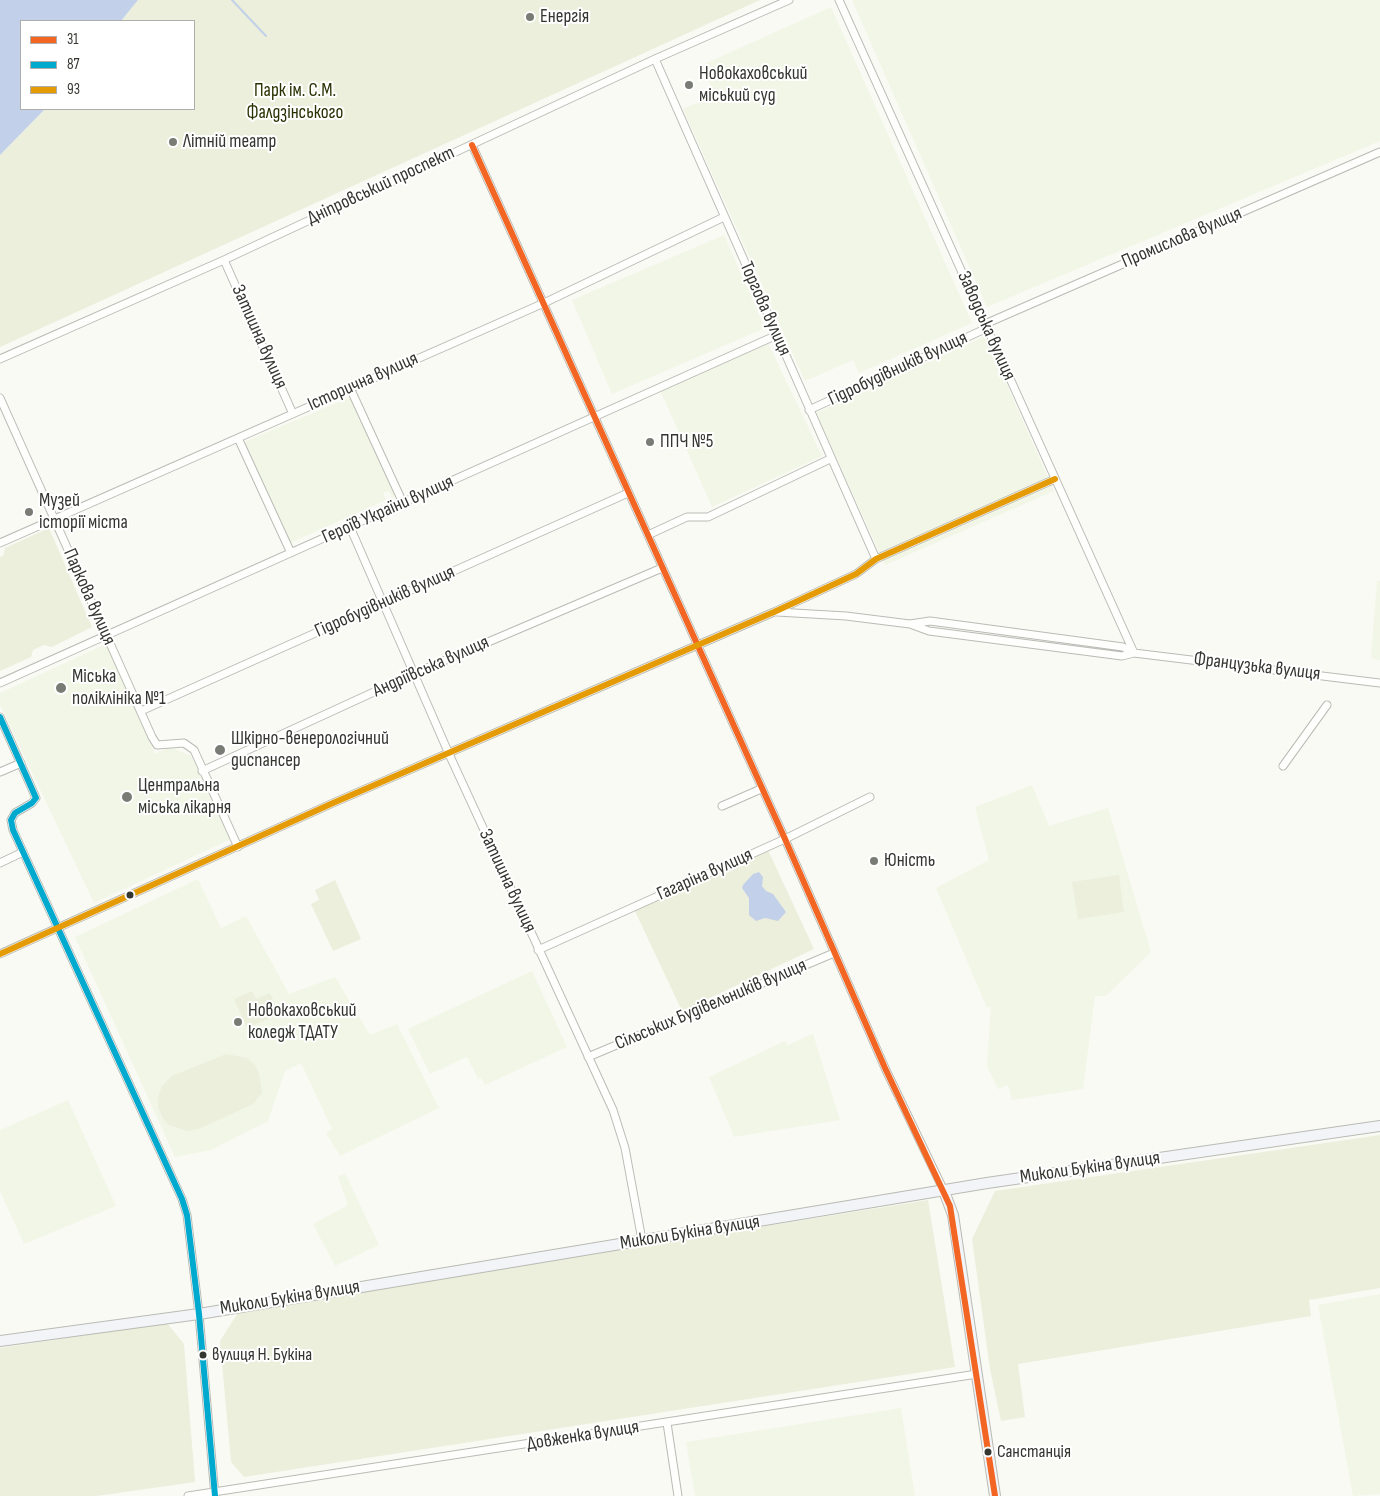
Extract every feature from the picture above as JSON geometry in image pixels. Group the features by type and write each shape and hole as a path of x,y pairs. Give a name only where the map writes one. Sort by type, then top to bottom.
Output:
{"street":[{"name":"Дніпровський проспект","path":"0,359 224,260 655,59 789,0"},
{"name":"Заводська вулиця","path":"839,0 1134,653"},
{"name":"Торгова вулиця","path":"655,59 830,459 876,559"},
{"path":"472,145 544,303 593,418 785,839 886,1072 944,1191 953,1215 995,1496"},
{"name":"Промислова вулиця","path":"986,326 1380,152"},
{"name":"Історична вулиця","path":"0,543 544,303 724,217"},
{"name":"Затишна вулиця","path":"224,260 293,414"},
{"name":"Гідробудівників вулиця","path":"809,410 986,326"},
{"name":"Героїв України вулиця","path":"0,684 777,335"},
{"path":"350,388 403,503"},
{"name":"Паркова вулиця","path":"0,398 157,745 184,743 194,750 238,848"},
{"path":"238,438 290,553"},
{"path":"648,535 688,517 708,516 830,459"},
{"path":"0,954 238,848 333,803 449,754 696,644 774,612 856,574 876,559 1055,479"},
{"name":"Гідробудівників вулиця","path":"141,711 628,493"},
{"name":"Затишна вулиця","path":"350,527 449,754 613,1110 625,1148 642,1240"},
{"name":"Андріївська вулиця","path":"202,771 413,674 662,568"},
{"name":"Французька вулиця","path":"774,612 846,616 910,624 929,631 1048,647 1122,656 1134,653 1380,682"},
{"path":"1283,766 1327,705"},
{"path":"0,717 36,798 32,804 15,813 11,820 23,852 182,1199 187,1215 199,1314 215,1494"},
{"path":"0,772 20,763"},
{"path":"722,806 761,789"},
{"name":"Гагаріна вулиця","path":"538,950 785,839 870,796"},
{"path":"0,863 23,852"},
{"name":"Сільських Будівельників вулиця","path":"588,1058 834,952"},
{"name":"Миколи Букіна вулиця","path":"0,1342 199,1314 944,1191 1380,1126"},
{"name":"Довженка вулиця","path":"188,1496 215,1494 977,1374"},
{"path":"667,1423 678,1496"}],"shaded area":[{"path":"852,0 1380,0 1380,141 987,307"},
{"path":"831,7 972,323 859,373 853,360 805,381 683,109 715,95 702,65"},
{"path":"724,235 765,328 612,394 572,300"},
{"path":"985,336 1054,491 885,565 816,413"},
{"path":"768,343 822,456 712,507 660,390"},
{"path":"351,397 395,496 392,498 389,491 383,493 386,500 290,543 244,442"},
{"path":"1377,581 1380,581 1380,660 1372,659 1371,657"},
{"name":"Центральна міська лікарня","path":"106,644 155,754 170,747 191,756 231,839 94,903 0,705 0,693"},
{"path":"1032,785 1049,826 1108,808 1151,952 1106,996 1095,996 1083,1089 1012,1100 1008,1085 998,1089 987,1066 991,1006 987,1008 936,888 989,860 975,807"},
{"name":"Новокаховський коледж ТДАТУ","path":"198,879 221,928 246,916 289,994 335,977 370,1035 397,1024 439,1108 340,1156 326,1133 332,1129 301,1063 285,1071 268,1121 211,1150 175,1157 75,937"},
{"path":"532,971 567,1047 485,1085 481,1078 478,1079 467,1057 430,1074 408,1029"},
{"path":"813,1034 840,1120 734,1137 709,1077 785,1041 788,1045"},
{"path":"68,1100 116,1206 24,1244 0,1191 0,1130"},
{"path":"345,1173 379,1245 335,1266 313,1224 348,1205 338,1177"},
{"path":"1380,1294 1380,1494 1353,1496 1318,1305"},
{"path":"901,1408 915,1496 695,1496 686,1442"}],"green space":[{"name":"Парк ім. С.М. Фалдзінського","path":"138,0 760,0 0,347 0,155 44,110 195,110 195,20 122,20"},
{"path":"49,528 92,627 52,647 44,645 39,647 33,650 31,657 0,671 0,557 3,556 5,548"},
{"path":"768,850 814,949 682,1011 634,909"},
{"path":"1119,875 1124,912 1078,919 1072,882"},
{"path":"335,880 361,939 333,951 311,904 319,900 315,890"},
{"path":"252,991 256,999 270,993 279,1014 247,1028 234,999"},
{"path":"226,1054 247,1058 254,1064 259,1073 262,1093 253,1104 199,1129 187,1131 169,1125 163,1119 158,1107 158,1097 162,1086 172,1076"},
{"path":"1380,1135 1380,1288 1309,1300 1311,1316 1018,1364 1025,1417 1001,1421 990,1369 972,1239 995,1191"},
{"path":"928,1200 955,1367 244,1477 231,1462 220,1341 239,1311"},
{"path":"167,1323 184,1344 195,1482 96,1496 0,1496 0,1348"}],"water":[{"path":"0,0 138,0 122,20 20,20 20,110 44,110 0,155"},
{"path":"759,872 763,877 762,886 766,891 773,894 786,912 778,921 765,918 756,921 749,915 749,898 742,888 753,874"}],"waterway":[{"path":"232,0 266,36"}],"transit line":[{"name":"31","path":"472,145 785,839 885,1068 950,1206 995,1496"},
{"name":"93","path":"0,954 333,803 774,612 856,574 876,559 1055,479"},
{"name":"87","path":"0,717 36,798 32,803 15,813 11,820 13,830 182,1199 187,1215 199,1314 215,1496"}],"place":[{"name":"Енергія","path":"530,17"},
{"name":"Новокаховський міський суд","path":"689,85"},
{"name":"Літній театр","path":"173,142"},
{"name":"ППЧ №5","path":"650,442"},
{"name":"Музей історії міста","path":"29,512"},
{"name":"Міська поліклініка №1","path":"61,688"},
{"name":"Шкірно-венерологічний диспансер","path":"220,750"},
{"name":"Центральна міська лікарня","path":"127,797"},
{"name":"Юність","path":"874,861"},
{"name":"Новокаховський коледж ТДАТУ","path":"238,1022"},
{"name":"вулиця Н. Букіна","path":"203,1355"},
{"name":"Санстанція","path":"988,1452"}]}
